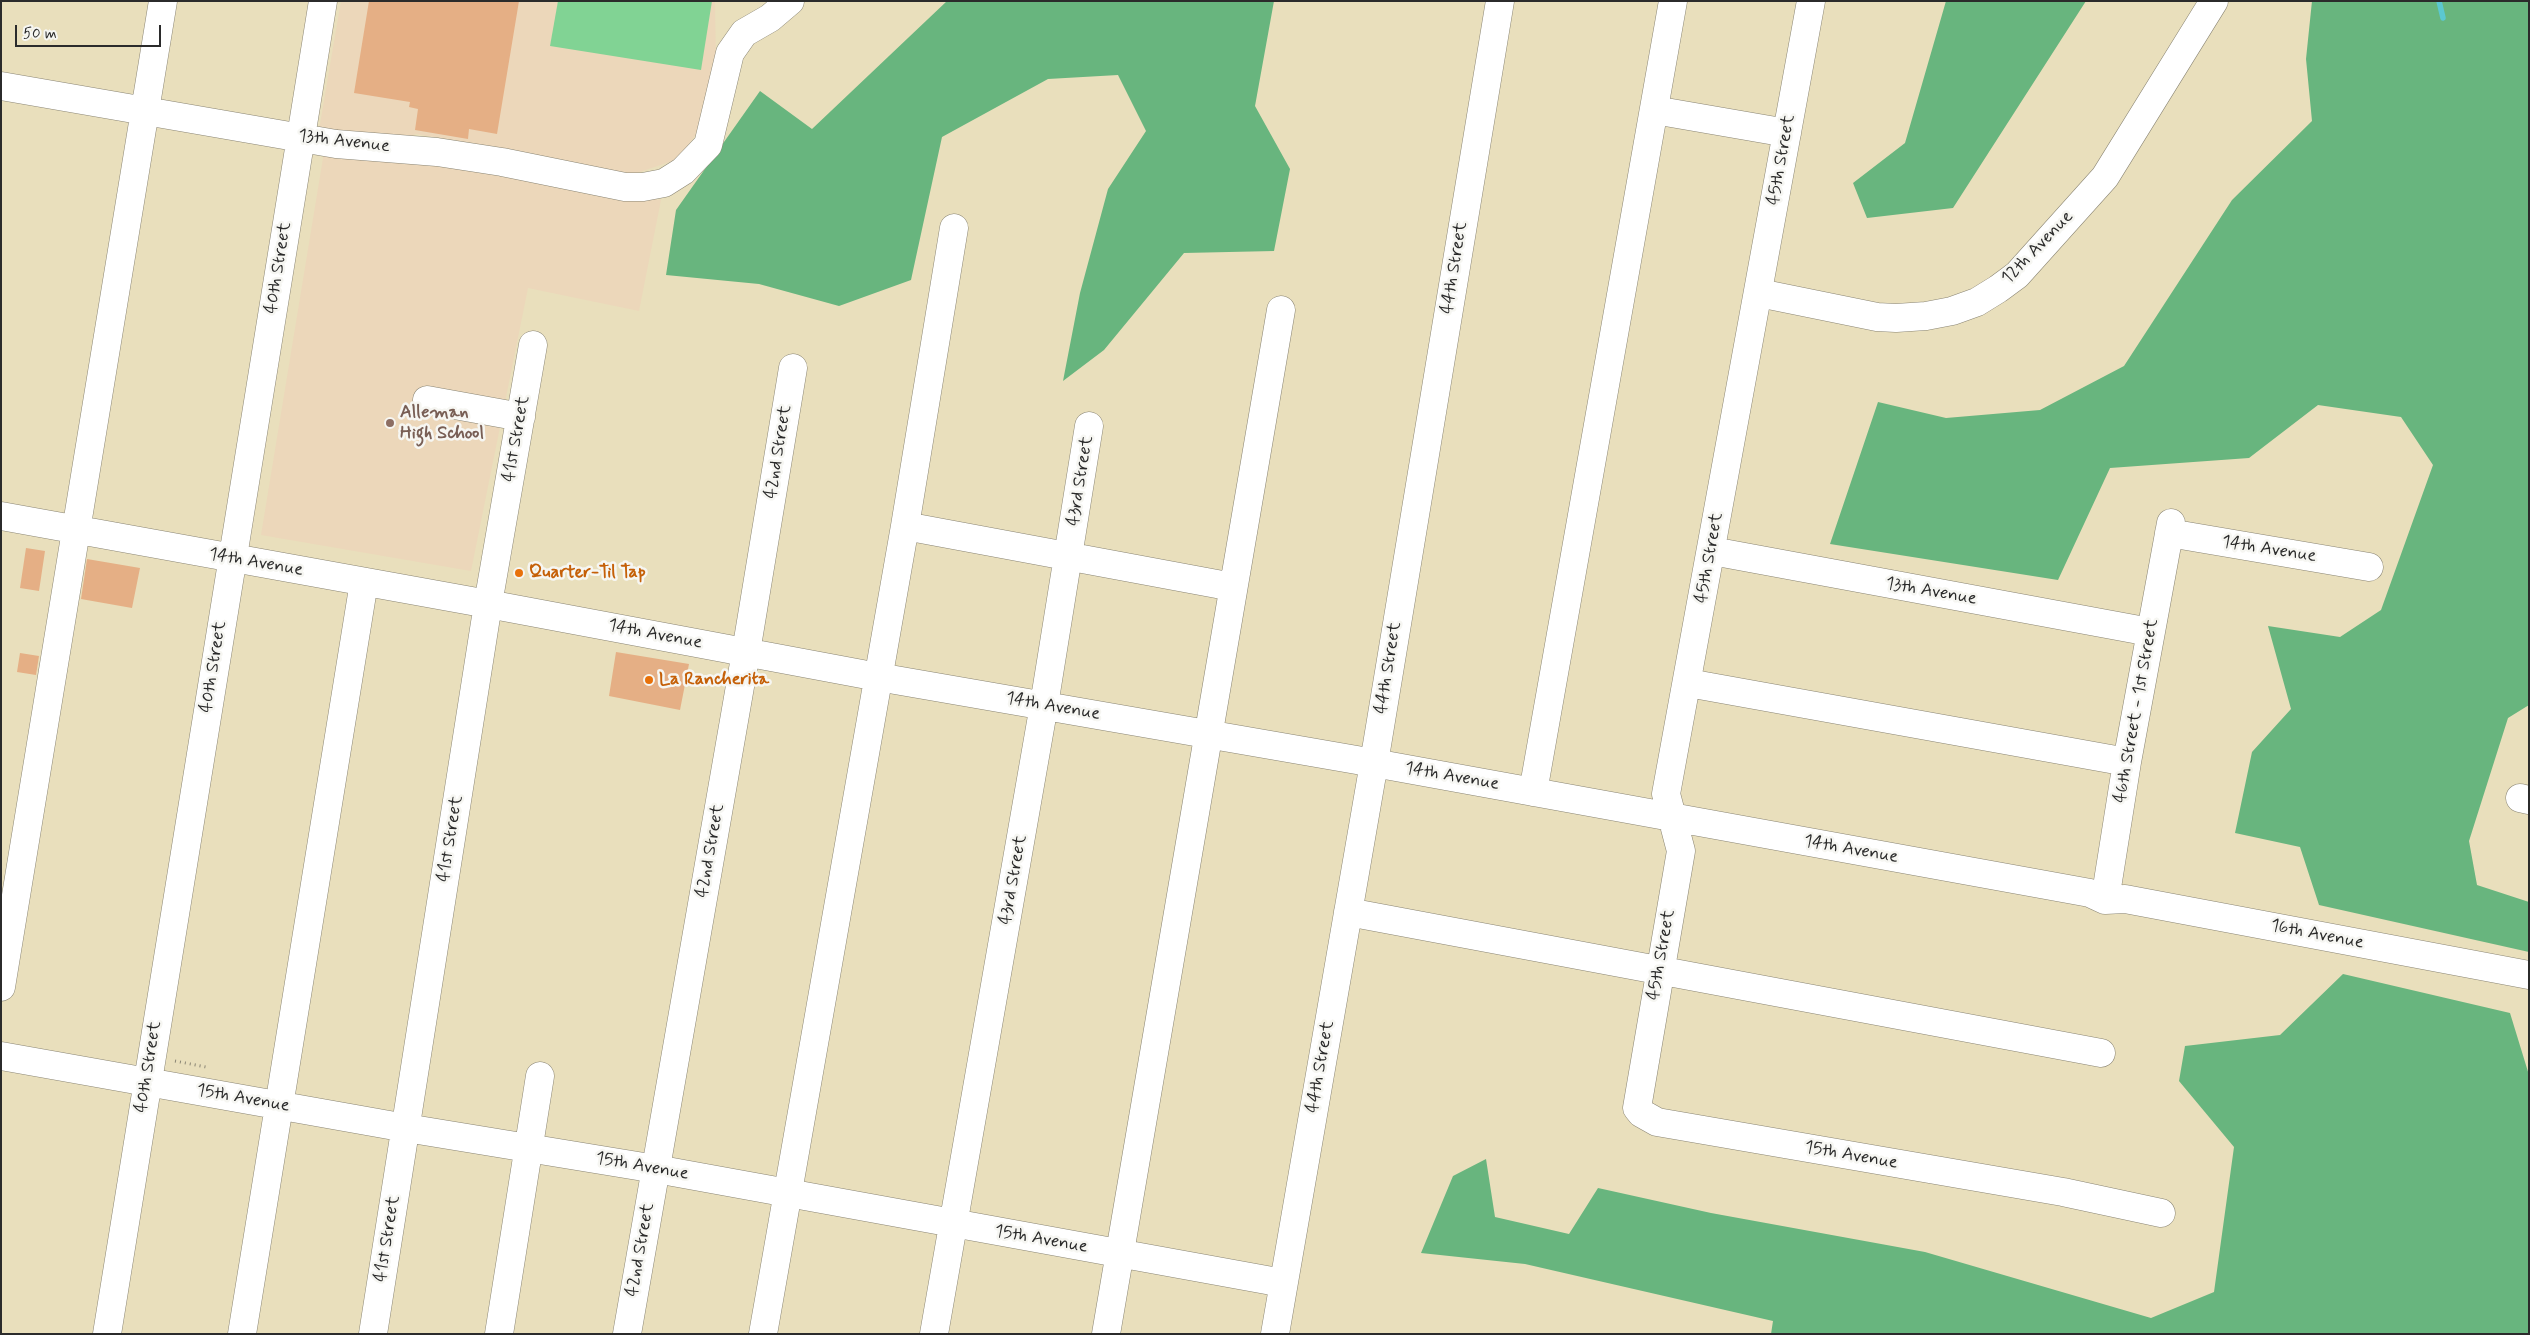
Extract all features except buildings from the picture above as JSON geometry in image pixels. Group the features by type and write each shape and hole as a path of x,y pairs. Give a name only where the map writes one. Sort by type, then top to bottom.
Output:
{"street":[{"path":"1,987 163,1"},
{"name":"40th Street","path":"107,1334 323,1"},
{"name":"13th Avenue","path":"1,86 336,144 437,152 502,162 626,187 664,183 683,171 708,145 730,53 737,40 790,1"},
{"name":"44th Street","path":"1275,1334 1374,763 1500,1"},
{"path":"1533,792 1673,1"},
{"name":"45th Street","path":"1641,1113 1637,1108 1637,1100 1681,851 1666,794 1688,683 1811,1"},
{"name":"12th Avenue","path":"1759,293 1877,317 1896,318 1926,316 1952,311 1977,302 1998,289 2017,275 2106,177 2214,1"},
{"path":"1654,110 1787,133"},
{"path":"763,1334 786,1194 905,526 954,228"},
{"path":"1106,1334 1281,310"},
{"name":"41st Street","path":"372,1334 488,604 533,345"},
{"name":"42nd Street","path":"627,1334 746,652 793,368"},
{"path":"427,400 521,417"},
{"name":"43rd Street","path":"934,1334 1044,705 1089,426"},
{"name":"14th Avenue","path":"1,516 878,677 1374,763 2090,893 2105,900"},
{"path":"905,526 1233,586"},
{"name":"14th Avenue","path":"2170,528 2369,566"},
{"name":"46th Street - 1st Street","path":"2105,900 2127,762 2170,528"},
{"name":"13th Avenue","path":"1712,551 2150,632"},
{"path":"242,1334 364,582"},
{"path":"1688,683 2127,762"},
{"name":"16th Avenue","path":"2105,900 2125,899 2529,975"},
{"path":"1348,912 2101,1053"},
{"name":"15th Avenue","path":"1,1056 406,1128 656,1169 1283,1283"},
{"path":"499,1334 540,1076"},
{"name":"15th Avenue","path":"1641,1113 1657,1122 2063,1192 2161,1213"}],"shaded area":[{"path":"341,1 715,1 716,66 703,125 678,159 631,175 522,152 416,134 403,139 319,130"},
{"name":"Alleman High School","path":"324,152 458,167 661,200 639,311 528,288 471,571 261,535"}],"green space":[{"path":"558,1 712,1 701,70 550,46"},
{"path":"947,1 1274,1 1255,106 1290,169 1274,251 1184,253 1104,350 1063,381 1080,293 1108,189 1146,131 1118,75 1048,79 942,137 911,280 839,306 759,284 666,275 676,210 760,91 812,129"},
{"path":"1946,1 2086,1 1953,208 1867,218 1853,183 1905,143"},
{"path":"2312,1 2529,1 2529,705 2508,718 2469,841 2477,885 2529,902 2529,952 2319,905 2300,847 2235,833 2252,752 2291,709 2268,626 2340,637 2381,610 2433,465 2401,417 2318,405 2249,458 2110,468 2058,580 1830,544 1878,402 1946,418 2040,410 2124,366 2232,200 2312,121 2306,59"},
{"path":"2343,974 2510,1013 2529,1075 2529,1334 1771,1334 1773,1321 1525,1264 1421,1253 1453,1176 1486,1159 1495,1217 1569,1234 1598,1188 1711,1213 1925,1252 2151,1318 2214,1292 2234,1147 2179,1081 2185,1046 2280,1035"}],"waterway":[{"path":"2439,1 2443,18"}],"place":[{"name":"Alleman High School","path":"390,423"},
{"name":"Quarter-Til Tap","path":"519,573"},
{"name":"La Rancherita","path":"649,680"}]}
